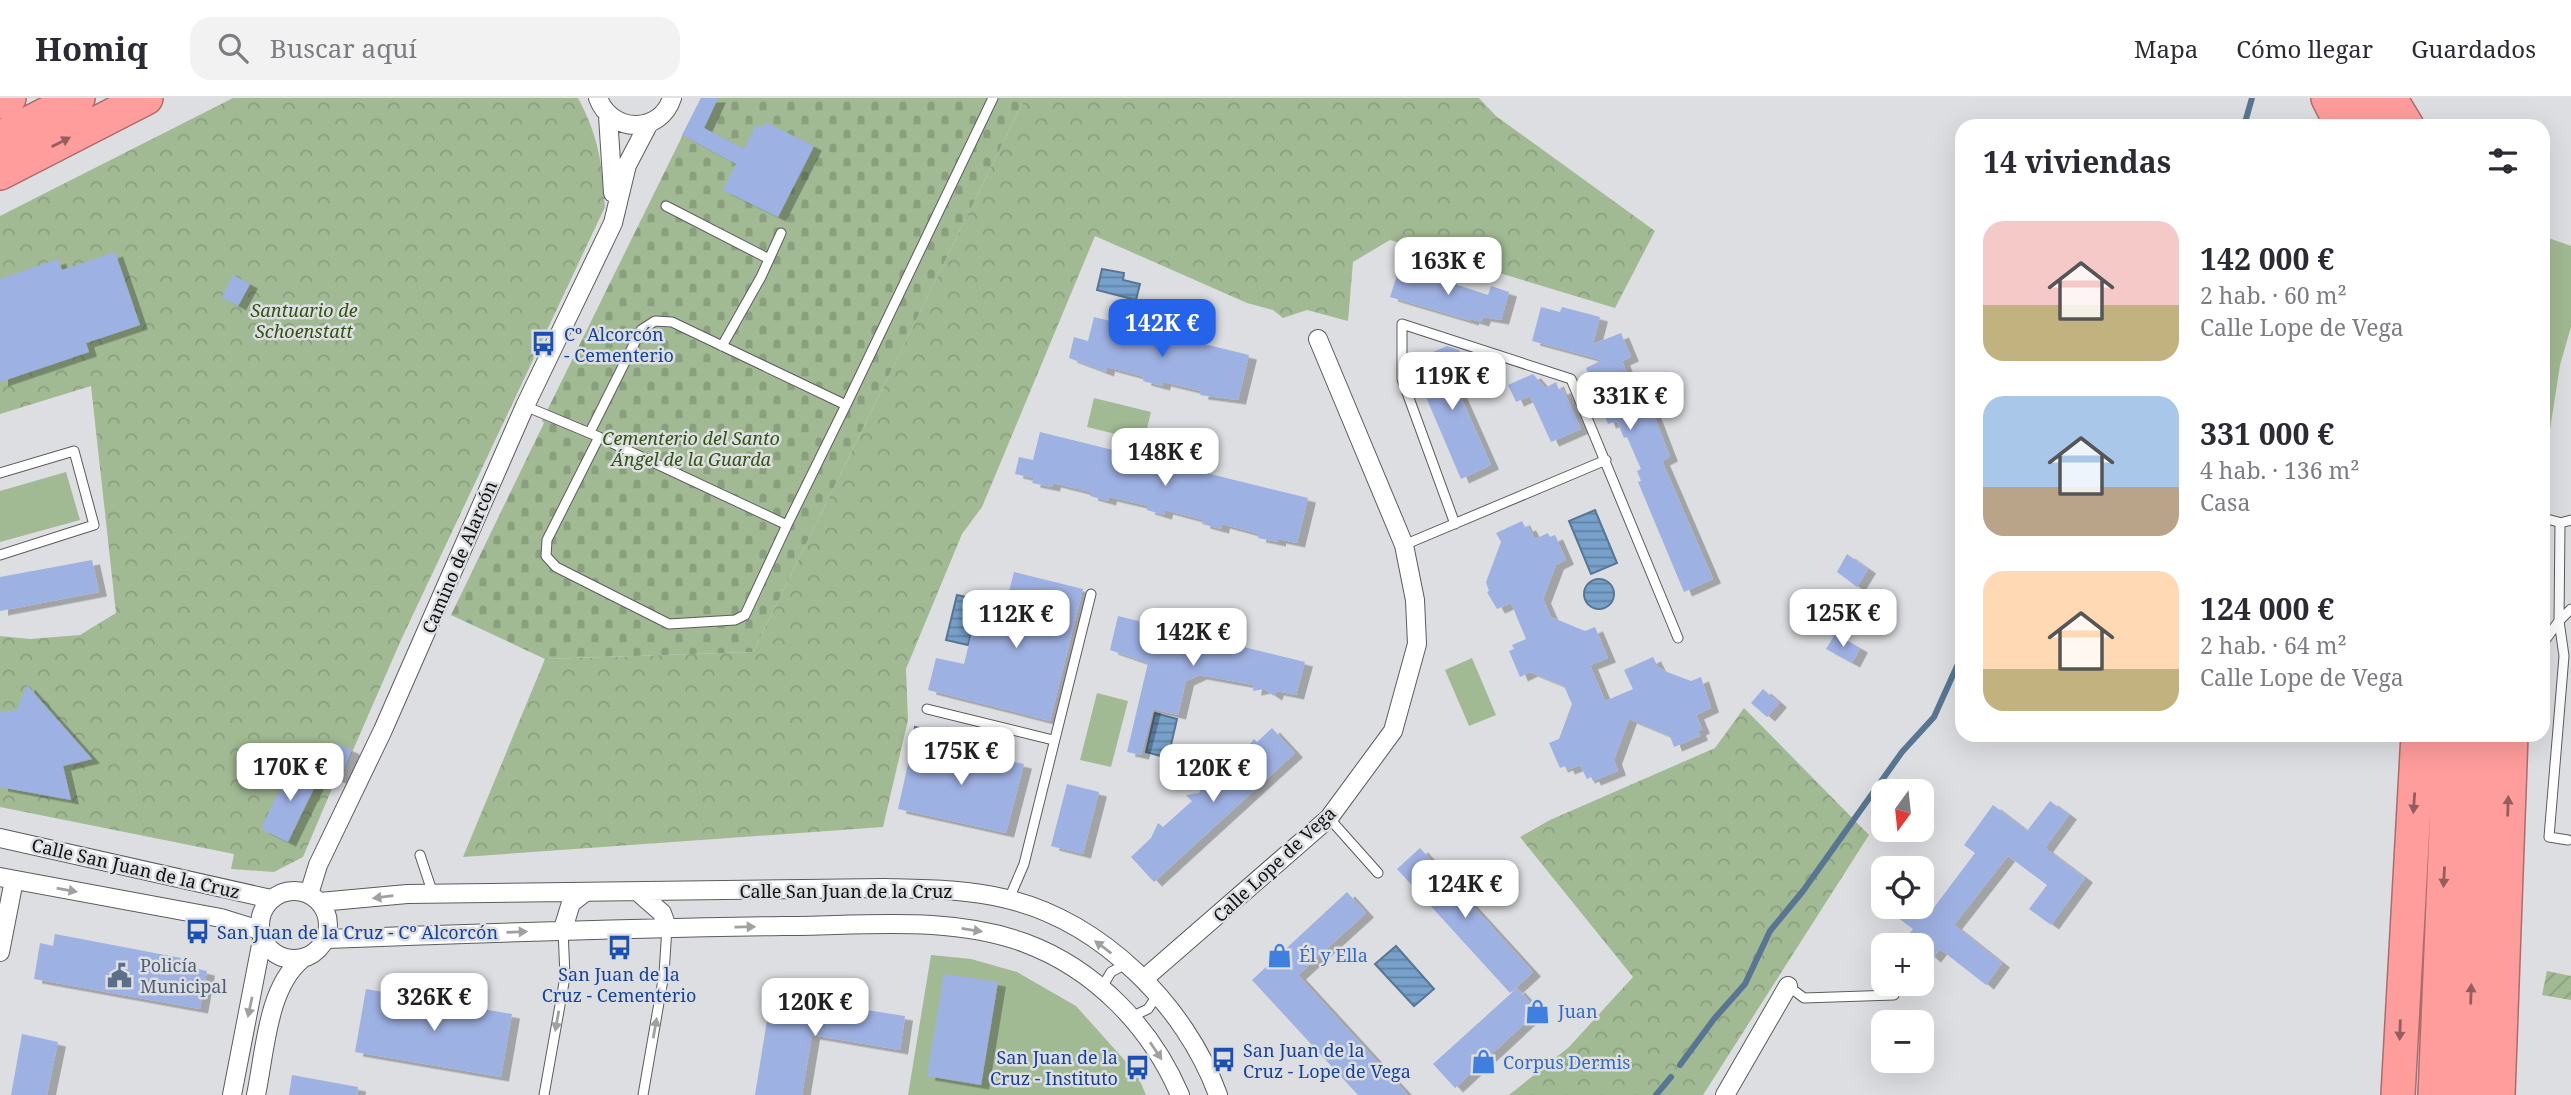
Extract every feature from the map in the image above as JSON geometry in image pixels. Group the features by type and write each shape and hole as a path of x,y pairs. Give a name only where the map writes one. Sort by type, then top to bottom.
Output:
{"highway":[{"path":"0,102 9,98"},
{"path":"0,138 78,98"},
{"path":"0,173 146,98"},
{"path":"2328,98 2338,119"},
{"path":"2356,98 2367,119"},
{"path":"2390,98 2403,119"},
{"path":"2398,1095 2418,742"},
{"path":"2435,1095 2451,742"},
{"path":"2467,1095 2482,742"},
{"path":"2498,1095 2512,743"},
{"path":"2504,919 2510,1095"}],"street":[{"path":"598,98 608,116 630,126 649,123"},
{"name":"Camino de Alarcón","path":"314,898 318,864 383,730 525,406 613,223 627,165 649,123 665,113 672,98"},
{"name":"Camino de Alarcón","path":"608,116 613,162 613,223"},
{"name":"Calle Lope de Vega","path":"1145,978 1329,818 1393,732 1417,644 1415,600 1404,545 1318,339"},
{"name":"Calle San Juan de la Cruz","path":"0,838 271,900"},
{"path":"0,952 7,879"},
{"name":"Calle San Juan de la Cruz","path":"7,879 220,918 261,935"},
{"name":"Calle San Juan de la Cruz","path":"314,898 433,894 951,890 1009,899 1056,918 1095,940 1145,978 1181,1024 1218,1095"},
{"path":"232,1095 261,935 262,913 271,900 289,891 314,898 329,919 327,939 316,952 288,971 274,1006 256,1095"},
{"path":"638,892 662,913 667,927"},
{"path":"562,929 571,903 584,893"},
{"name":"Calle San Juan de la Cruz","path":"327,939 667,927 919,925 974,929 1026,944 1077,970 1101,989 1131,1017 1165,1064 1180,1095"},
{"path":"261,935 278,956 301,960"},
{"path":"1725,1095 1788,986"}],"lane":[{"path":"846,405 672,322 655,321 641,330 547,540 546,556 556,567 669,624 736,620 745,615 787,525 846,405 993,98"},
{"path":"666,206 769,259"},
{"path":"723,346 781,233"},
{"path":"1455,524 1402,379 1402,324 1571,379 1678,638"},
{"path":"525,406 594,434 787,525"},
{"path":"0,473 74,451 93,525 0,555"},
{"path":"1404,545 1606,460"},
{"path":"2550,520 2571,522"},
{"path":"2560,523 2559,621 2568,656 2549,837 2568,840"},
{"path":"1009,899 1024,864 1091,594"},
{"path":"2550,633 2571,610"},
{"path":"927,709 1054,740"},
{"path":"1329,818 1378,873"},
{"path":"420,855 433,894"},
{"path":"643,1095 664,974 667,927"},
{"path":"544,1095 565,977 562,929"},
{"path":"1101,989 1111,972 1126,964"},
{"path":"1788,986 1804,998 1871,996"},
{"path":"1131,1017 1148,1009 1158,994"}],"green space":[{"name":"Santuario de Schoenstatt","path":"233,98 578,98 591,125 598,151 605,207 401,640 340,780 336,779 303,857 274,872 231,869 234,854 0,807 0,636 30,639 80,635 116,613 91,386 0,414 0,216"},
{"name":"Cementerio del Santo Ángel de la Guarda","path":"701,98 1025,98 753,652 545,659 451,615 544,423 542,421"},
{"path":"1025,98 1479,98 1496,116 1655,231 1615,308 1390,240 1353,262 1348,321 1307,310 1283,318 1273,310 1247,303 1095,236 982,507 962,534 906,669 908,720 883,827 463,857 545,659 753,652"},
{"path":"2550,238 2571,246 2571,327 2560,365 2550,430"},
{"path":"1094,398 1151,412 1144,441 1087,427"},
{"path":"66,472 80,520 0,542 0,491"},
{"path":"1472,658 1496,715 1469,726 1445,670"},
{"path":"1097,693 1128,701 1111,767 1080,760"},
{"path":"1744,708 1869,835 1703,1095 1509,1095 1569,1047 1633,977 1520,837 1550,820 1715,748"},
{"path":"931,955 971,959 1017,972 1076,1006 1137,1074 1146,1095 908,1095"},
{"path":"2547,971 2571,976 2571,1000 2542,995"}],"water":[{"path":"1102,269 1124,273 1123,280 1140,284 1136,300 1097,290"},
{"path":"1595,510 1617,563 1591,574 1569,521"},
{"path":"1599,579 1605,580 1613,588 1613,600 1605,608 1599,609 1593,608 1585,600 1584,594 1585,588 1593,580"},
{"path":"957,595 980,600 968,645 946,640"},
{"path":"1155,713 1177,719 1168,758 1146,752"},
{"path":"915,727 946,734 945,748 920,748 913,743"},
{"path":"1396,946 1434,989 1414,1006 1375,964"}],"building":[{"path":"701,98 718,98 704,128 744,149 756,125 762,128 765,122 814,146 778,217 723,190 736,164 682,135"},
{"path":"115,252 140,325 86,343 89,352 0,382 0,279 58,259 62,270"},
{"path":"1400,266 1488,295 1491,286 1509,292 1501,320 1483,317 1481,322 1471,321 1390,297"},
{"path":"233,275 250,284 238,306 222,297"},
{"path":"1541,307 1560,312 1562,307 1600,317 1593,344 1621,333 1631,357 1622,361 1641,408 1650,405 1670,457 1662,461 1713,579 1684,592 1638,482 1641,481 1637,471 1641,469 1627,437 1624,438 1617,421 1608,424 1586,368 1602,360 1532,341"},
{"path":"1094,317 1249,355 1238,400 1200,395 1201,391 1163,382 1162,386 1143,381 1144,377 1107,367 1106,372 1069,358 1074,337 1088,341"},
{"path":"1447,346 1459,350 1464,361 1448,368 1491,465 1461,479 1417,376 1427,372 1421,357"},
{"path":"1533,374 1545,388 1556,382 1559,390 1563,389 1581,429 1551,442 1530,396 1516,402 1508,385"},
{"path":"1040,432 1308,498 1297,543 1258,538 1259,534 1222,524 1221,529 1202,524 1203,520 1165,510 1164,515 1147,510 1148,506 1109,497 1108,501 1090,496 1090,492 1053,483 1052,487 1032,483 1034,478 1015,474 1019,457 1033,460"},
{"path":"1522,521 1535,539 1548,533 1550,537 1555,535 1566,560 1556,565 1543,599 1551,617 1585,631 1595,627 1608,658 1590,665 1605,701 1633,689 1624,670 1653,657 1658,667 1667,672 1691,681 1701,677 1711,708 1696,715 1702,729 1698,731 1700,736 1674,747 1670,736 1629,719 1614,760 1618,771 1593,781 1591,777 1587,779 1580,765 1567,770 1565,766 1560,768 1549,743 1559,739 1572,704 1564,686 1530,672 1520,677 1509,651 1514,649 1512,645 1526,639 1511,603 1497,609 1487,592 1486,582 1501,542 1496,533"},
{"path":"1847,554 1868,569 1857,587 1837,572"},
{"path":"92,560 99,592 0,611 0,577"},
{"path":"1014,572 1083,589 1050,721 928,690 936,658 964,664 978,607 1003,614"},
{"path":"1825,604 1841,613 1829,633 1807,621"},
{"path":"1118,616 1305,662 1296,695 1276,691 1274,696 1264,689 1253,691 1254,685 1199,675 1186,681 1178,715 1153,709 1141,755 1127,752 1148,663 1110,650"},
{"path":"1835,634 1860,648 1852,663 1826,649"},
{"path":"27,685 92,759 63,766 71,800 0,787 0,712 17,710"},
{"path":"1763,689 1779,703 1767,717 1751,703"},
{"path":"1272,728 1295,753 1154,882 1131,857 1151,838 1158,823 1163,827 1192,801 1186,795 1199,793 1205,780 1209,785 1240,757 1235,753 1246,749 1254,739 1257,742"},
{"path":"336,743 352,750 340,780 324,773"},
{"path":"912,746 944,750 949,747 1024,764 1006,833 898,809"},
{"path":"291,765 319,778 288,842 261,829"},
{"path":"1067,784 1099,792 1083,854 1051,846"},
{"path":"2050,801 2069,815 2045,848 2085,878 2051,925 2029,909 2047,885 2008,856 1954,925 2002,963 1986,985 1940,949 1934,957 1934,933 1910,933 1913,929 1900,919 1934,919 1934,907 1975,853 1964,845 1993,805 2027,831"},
{"path":"1420,848 1533,972 1510,993 1397,869"},
{"path":"1347,892 1366,913 1298,975 1408,1095 1358,1095 1252,980"},
{"name":"Policía Municipal","path":"55,934 181,958 179,965 207,971 200,1009 34,979 40,943 53,946"},
{"path":"944,974 998,982 981,1085 927,1076"},
{"path":"1517,988 1538,1011 1455,1088 1433,1064"},
{"path":"366,989 512,1014 501,1077 355,1052"},
{"path":"771,995 905,1016 900,1050 812,1035 802,1095 755,1095"},
{"path":"22,1034 58,1042 47,1095 11,1095"},
{"path":"292,1075 358,1087 357,1095 289,1095"}],"waterway":[{"path":"2246,119 2252,98"},
{"path":"1680,1065 1714,1019 1745,984 1770,931 1803,891 1902,752 1934,717 1955,670"},
{"path":"1656,1095 1671,1077"}],"place":[{"name":"Cº Alcorcón - Cementerio","path":"544,344"},
{"name":"San Juan de la Cruz - Cº Alcorcón","path":"197,932"},
{"name":"San Juan de la Cruz - Cementerio","path":"619,947"},
{"name":"Él y Ella","path":"1279,955"},
{"name":"Policía Municipal","path":"120,975"},
{"name":"Juan","path":"1538,1011"},
{"name":"San Juan de la Cruz - Lope de Vega","path":"1223,1060"},
{"name":"Corpus Dermis","path":"1483,1062"},
{"name":"San Juan de la Cruz - Instituto","path":"1138,1067"}]}
